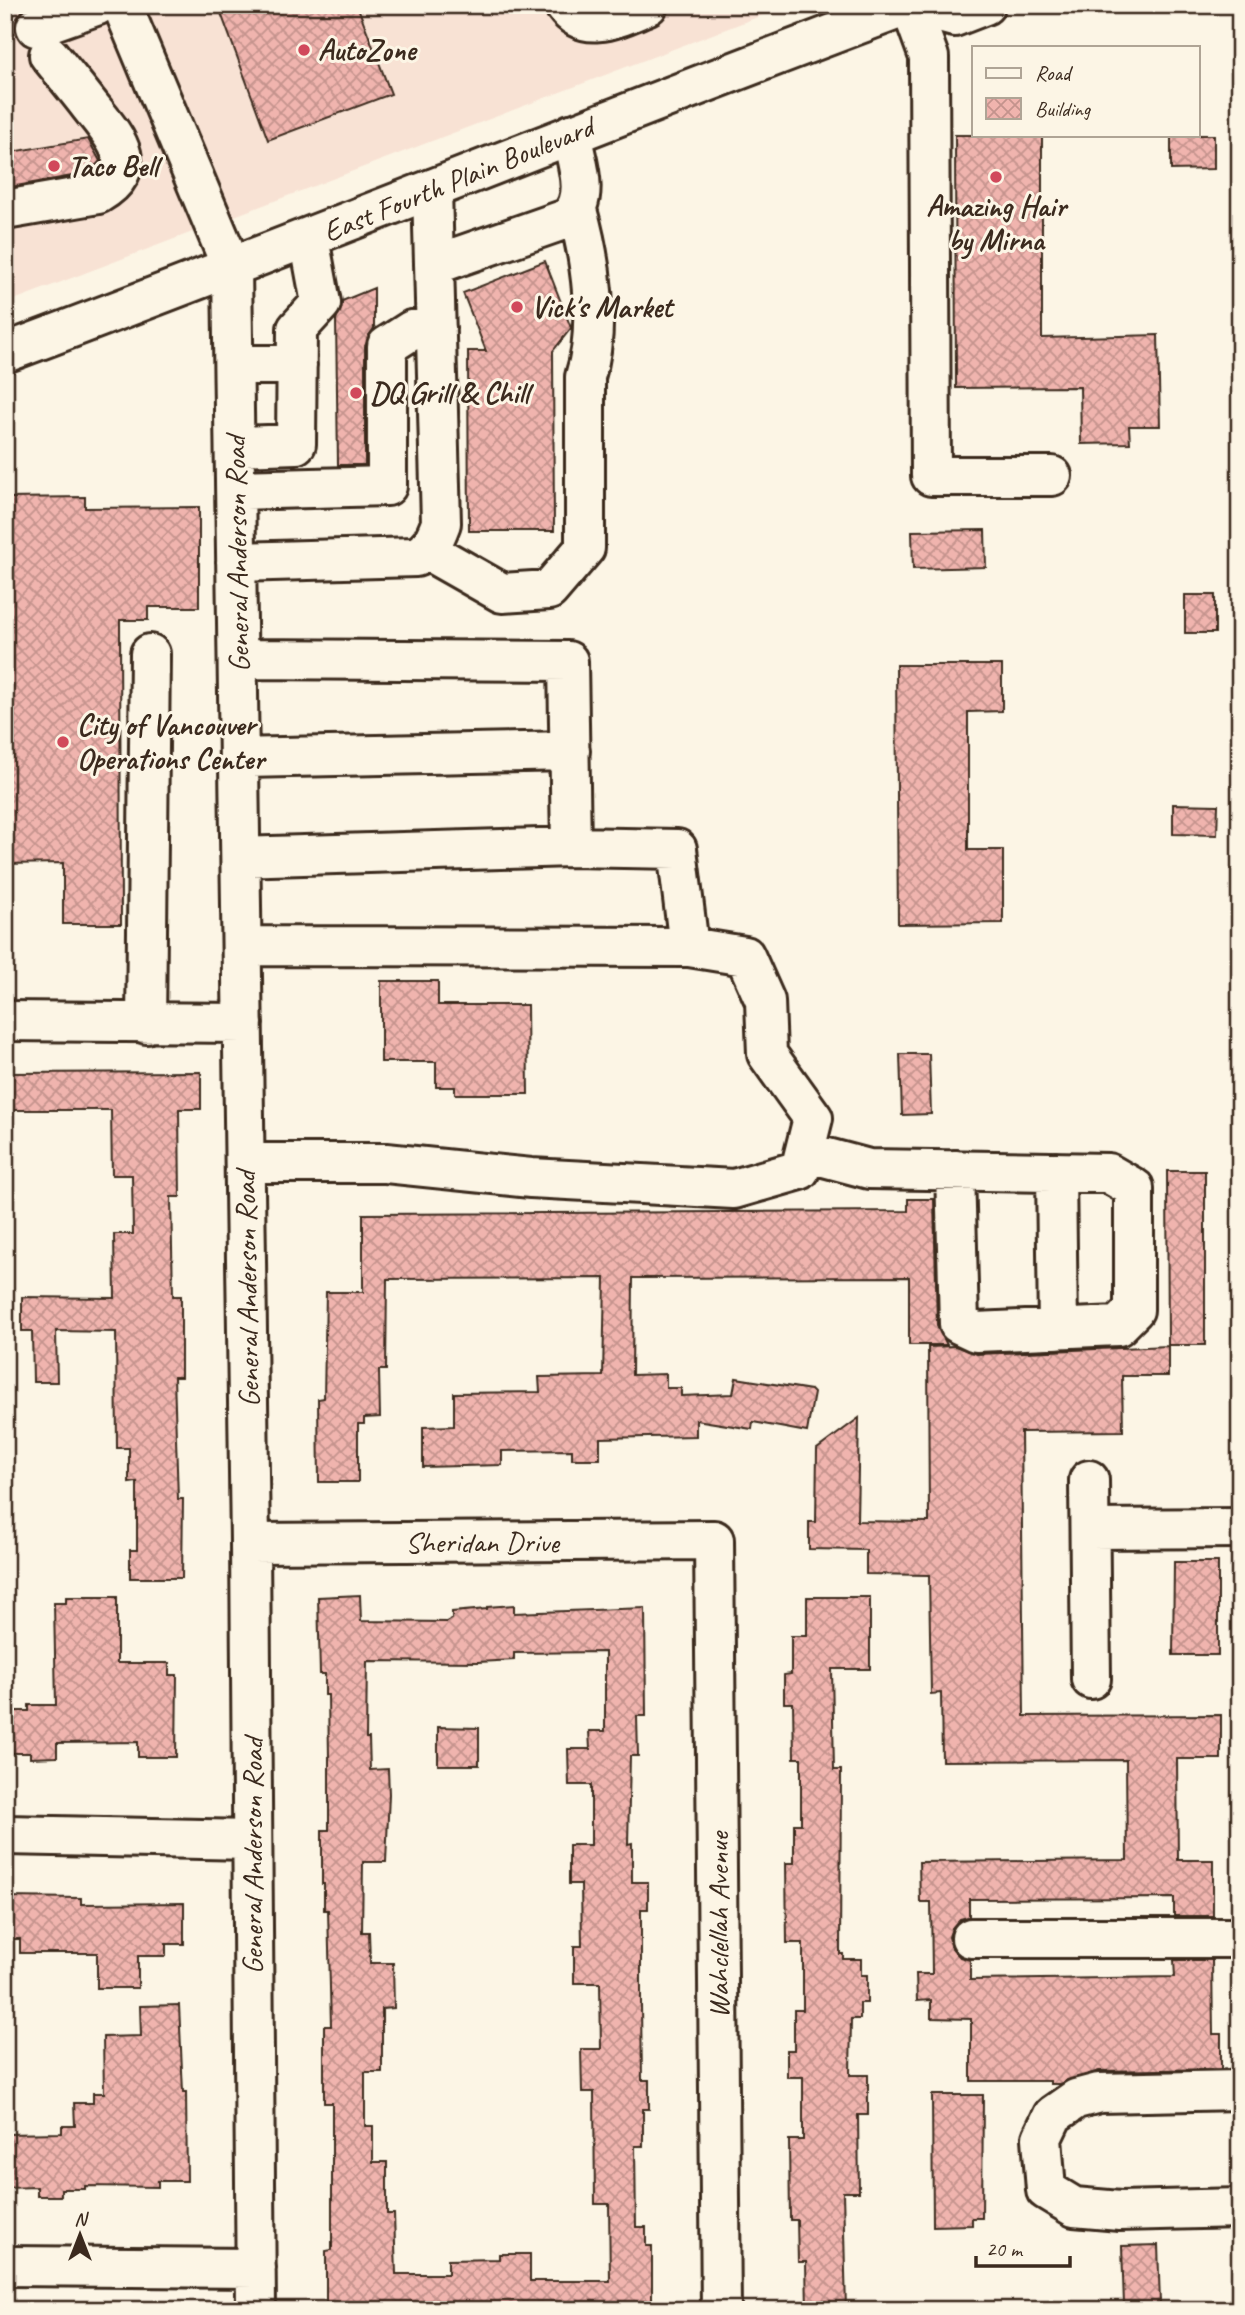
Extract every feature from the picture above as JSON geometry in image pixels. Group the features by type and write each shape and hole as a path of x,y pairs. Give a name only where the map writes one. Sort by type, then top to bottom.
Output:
{"street":[{"path":"5,209 98,194 109,187 122,166 118,141 43,41 98,5"},
{"path":"122,5 232,268"},
{"path":"564,5 578,19 605,23 648,5"},
{"path":"910,5 954,17 985,5"},
{"path":"910,5 929,57 931,476 1052,476"},
{"name":"East Fourth Plain Boulevard","path":"5,353 232,268 571,134 845,17 910,5"},
{"path":"428,551 502,593 549,590 585,548 585,377 592,355 589,254 573,214 581,187 571,134"},
{"path":"236,562 415,557 428,551 441,523 432,189"},
{"path":"434,265 573,214"},
{"path":"296,489 297,329 321,303 309,238"},
{"name":"General Anderson Road","path":"232,268 250,1543 256,2310"},
{"path":"236,491 387,486 387,346 412,330 436,328"},
{"path":"234,365 297,365"},
{"path":"235,446 296,444"},
{"path":"146,1024 150,654"},
{"path":"238,659 568,661 571,847"},
{"path":"240,758 570,751"},
{"path":"241,856 571,847 677,849 689,947"},
{"path":"242,946 689,947 745,956 765,1001 767,1054 813,1118 800,1170 734,1189 531,1178 386,1163 245,1163"},
{"path":"5,1021 243,1023"},
{"path":"805,1152 869,1169 955,1170 1108,1173 1134,1188 1134,1310 1118,1326 976,1332 959,1324 955,1170"},
{"path":"1056,1172 1058,1329"},
{"path":"1089,1480 1091,1679"},
{"path":"1090,1529 1240,1528"},
{"name":"Sheridan Drive","path":"250,1543 715,1540"},
{"name":"Wahclellah Avenue","path":"715,1540 721,2310"},
{"path":"5,1835 251,1840"},
{"path":"971,1938 1240,1938"},
{"path":"1240,2090 1098,2093 1076,2099 1053,2115 1042,2138 1046,2190 1074,2207 1120,2211 1240,2208"},
{"path":"5,2266 256,2269"}],"shaded area":[{"path":"5,5 789,5 6,303"}],"building":[{"name":"AutoZone","path":"218,5 357,5 391,94 268,140"},
{"path":"955,135 1042,136 1042,338 1158,335 1160,426 1129,426 1130,443 1081,444 1080,387 956,388"},
{"path":"1214,135 1214,169 1171,170 1171,136"},
{"name":"Taco Bell","path":"88,139 100,161 89,173 5,188 5,153"},
{"path":"545,261 571,328 553,351 554,531 469,531 468,351 486,351 463,293"},
{"name":"DQ Grill & Chill","path":"374,288 374,328 365,346 365,465 338,465 336,320 342,301"},
{"name":"City of Vancouver Operations Center","path":"85,497 85,508 199,507 199,607 148,607 148,620 120,620 121,924 63,924 63,863 5,864 5,498"},
{"path":"985,530 986,567 913,569 912,531"},
{"path":"1185,595 1215,595 1215,633 1185,633"},
{"path":"896,665 1002,665 1002,711 968,712 968,850 1003,850 1003,923 898,924"},
{"path":"1173,804 1218,805 1217,835 1173,834"},
{"path":"381,981 438,981 438,1005 527,1005 528,1094 455,1094 455,1087 436,1087 436,1062 381,1062"},
{"path":"900,1054 929,1054 931,1114 902,1115"},
{"path":"201,1072 201,1109 179,1109 180,1197 171,1197 173,1296 181,1296 181,1377 174,1377 178,1499 183,1499 182,1578 130,1578 130,1550 137,1550 137,1482 129,1483 129,1448 117,1448 116,1332 56,1331 57,1382 33,1382 32,1331 22,1331 22,1297 115,1298 114,1234 133,1234 132,1175 112,1175 111,1110 5,1110 5,1073"},
{"path":"1167,1171 1205,1171 1205,1345 1168,1345"},
{"path":"908,1199 934,1199 937,1325 947,1345 909,1345 909,1277 633,1278 632,1375 666,1374 666,1388 681,1388 681,1396 733,1394 736,1378 811,1390 814,1393 807,1432 753,1422 752,1429 696,1420 696,1436 600,1438 600,1459 572,1459 572,1450 502,1451 502,1465 423,1467 423,1427 454,1426 454,1393 540,1392 539,1377 603,1376 605,1278 387,1279 386,1370 379,1370 380,1417 364,1418 364,1424 358,1424 358,1482 319,1482 318,1399 324,1398 326,1292 363,1292 363,1214 908,1211"},
{"path":"955,1346 977,1354 1168,1346 1168,1376 1122,1376 1123,1431 1021,1432 1024,1716 1221,1715 1221,1759 1177,1759 1178,1860 1213,1860 1213,1916 1174,1916 1174,1898 969,1899 969,1917 960,1919 952,1928 949,1937 952,1948 960,1957 970,1960 970,1980 1175,1977 1174,1960 1212,1960 1213,2034 1221,2034 1221,2069 1099,2071 1059,2084 1050,2084 1050,2081 971,2081 971,2019 931,2018 931,2000 917,2001 916,1974 932,1974 931,1902 920,1902 919,1862 1127,1860 1126,1760 942,1761 941,1693 931,1694 929,1575 866,1574 866,1550 809,1549 809,1522 816,1522 817,1449 859,1418 857,1521 929,1522 928,1347"},
{"path":"1174,1562 1218,1562 1218,1655 1173,1655"},
{"path":"360,1595 361,1621 447,1622 452,1619 452,1612 514,1605 514,1613 645,1608 646,1716 637,1716 638,1756 630,1756 628,1844 632,1843 632,1882 648,1882 648,1909 641,1909 641,2005 642,2080 649,2080 649,2109 643,2109 643,2146 635,2146 636,2227 646,2227 646,2246 652,2246 652,2310 326,2310 326,2251 332,2250 332,2103 324,2103 324,2026 331,2026 328,1910 324,1910 322,1884 322,1830 329,1830 329,1758 328,1695 325,1695 325,1674 320,1674 318,1597","holes":["605,1652 605,1731 589,1731 590,1749 568,1749 569,1785 591,1785 591,1845 569,1845 569,1884 581,1884 582,1946 574,1946 574,1983 600,1983 601,2049 581,2049 582,2092 594,2092 595,2204 609,2204 610,2281 530,2281 530,2254 499,2254 499,2259 448,2260 448,2274 396,2274 394,2214 387,2214 387,2162 373,2162 373,2126 365,2126 365,2072 382,2072 382,2009 394,2008 393,1963 370,1963 369,1932 362,1932 363,1862 386,1862 389,1794 388,1769 370,1770 369,1738 366,1738 367,1661 478,1662 514,1660 514,1653"]},
{"path":"66,1597 117,1597 117,1663 169,1663 169,1675 177,1675 176,1757 138,1757 138,1742 57,1743 57,1757 30,1758 30,1753 5,1753 5,1711 29,1711 29,1705 56,1705 54,1603 66,1603"},
{"path":"807,1597 870,1597 870,1669 832,1669 834,1770 841,1770 840,1954 843,1954 843,1959 861,1959 861,1975 867,1975 867,2003 860,2003 860,2019 851,2019 850,2075 868,2075 868,2115 858,2115 859,2192 843,2192 846,2310 807,2310 806,2262 798,2262 797,2220 790,2220 789,2140 803,2140 803,2077 787,2077 787,2050 794,2050 794,2010 803,2010 803,1943 787,1943 786,1863 794,1863 794,1824 801,1824 801,1758 794,1758 793,1703 784,1703 784,1675 791,1674 791,1636 807,1636"},
{"path":"438,1727 479,1728 479,1765 438,1765"},
{"path":"5,1897 81,1898 81,1904 184,1903 184,1944 166,1944 166,1956 138,1956 138,1988 97,1988 97,1953 20,1953 20,1939 5,1939"},
{"path":"179,2005 183,2092 186,2092 187,2181 158,2181 158,2187 85,2186 85,2189 61,2189 61,2196 37,2196 37,2187 5,2188 5,2134 62,2133 62,2126 75,2126 74,2103 93,2103 93,2093 104,2093 103,2037 141,2036 140,2006"},
{"path":"932,2095 983,2095 982,2218 972,2218 972,2225 933,2226"},
{"path":"1158,2245 1160,2304 1124,2305 1122,2246"}],"place":[{"name":"AutoZone","path":"304,50"},
{"name":"Taco Bell","path":"54,166"},
{"name":"Amazing Hair by Mirna","path":"996,177"},
{"name":"Vick's Market","path":"517,307"},
{"name":"DQ Grill & Chill","path":"356,393"},
{"name":"City of Vancouver Operations Center","path":"63,742"}]}
